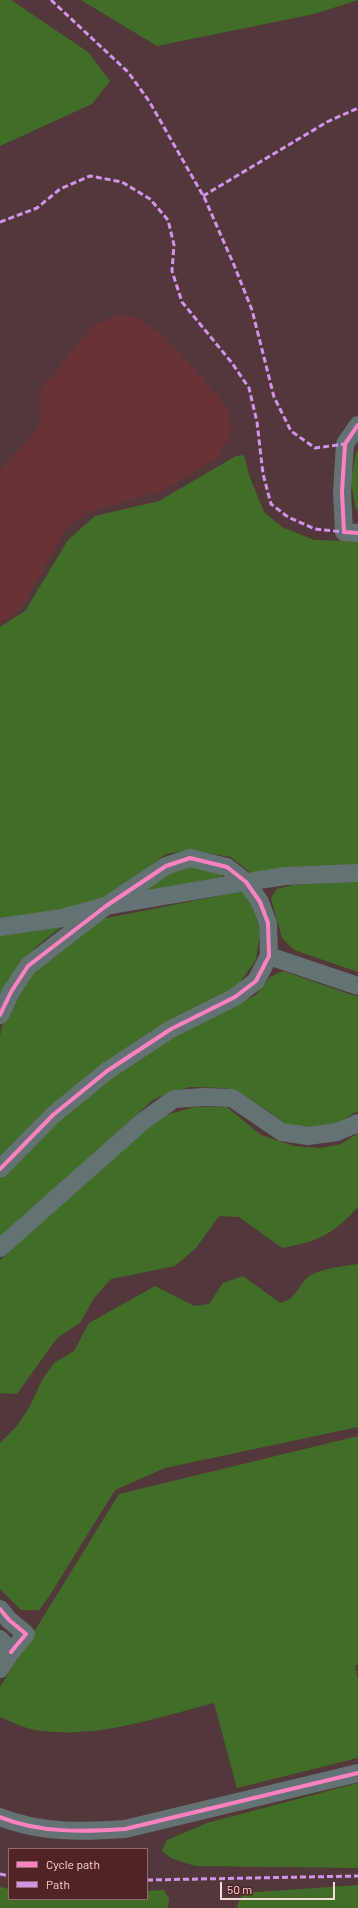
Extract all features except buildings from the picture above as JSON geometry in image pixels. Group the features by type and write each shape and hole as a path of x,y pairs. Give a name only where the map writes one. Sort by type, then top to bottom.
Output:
{"street":[{"path":"358,425 342,492 344,532 358,533"},
{"path":"0,1015 11,992 28,966 106,906 166,866 190,858 226,867 246,882 260,902 268,923 269,956 256,981 235,997 170,1029 106,1071 53,1115 0,1168"},
{"path":"0,927 62,918 106,906 246,882 286,876 358,873"},
{"path":"269,956 358,986"},
{"path":"0,1248 142,1122 174,1099 204,1097 232,1098 282,1132 308,1136 337,1132 358,1123"},
{"path":"0,1609 9,1620 26,1634 6,1645 0,1669"},
{"path":"0,1818 11,1822 51,1830 89,1832 125,1829 358,1773"}],"shaded area":[{"path":"118,315 139,317 168,341 218,395 230,413 231,435 216,459 161,492 87,512 66,529 22,607 9,618 0,622 0,470 39,427 41,388 92,326"}],"green space":[{"path":"0,0 11,0 88,52 110,81 92,104 0,146"},
{"path":"81,0 358,0 314,14 157,46"},
{"path":"356,452 358,452 358,511 356,509 351,483"},
{"path":"244,455 249,475 264,512 282,527 314,540 358,541 358,867 252,874 231,857 191,850 166,854 101,903 0,920 0,627 25,611 68,540 95,516 159,501 236,456"},
{"path":"191,865 218,871 224,879 133,895 166,874"},
{"path":"358,881 358,972 294,950 282,938 271,898 277,889 293,885"},
{"path":"243,891 251,901 260,930 256,960 237,986 0,1158 0,1036 2,1026 23,985 45,958 102,919"},
{"path":"65,924 37,946 15,970 0,997 0,934"},
{"path":"283,971 358,997 358,1111 337,1123 304,1128 287,1124 267,1110 226,1088 189,1087 154,1099 0,1238 0,1179 54,1123 118,1071 197,1023 256,995 270,977"},
{"path":"194,1107 227,1107 261,1135 294,1146 321,1148 341,1144 358,1133 358,1207 341,1224 315,1240 282,1248 239,1217 219,1216 196,1248 175,1266 111,1279 94,1298 80,1323 57,1338 17,1394 0,1393 0,1260 139,1132 169,1114"},
{"path":"358,1264 358,1427 165,1468 115,1490 50,1595 39,1610 21,1610 0,1589 0,1443 17,1426 30,1406 42,1380 54,1363 74,1351 89,1323 155,1286 194,1306 209,1304 223,1283 243,1276 280,1303 293,1296 307,1278 317,1272 331,1268"},
{"path":"358,1436 358,1665 355,1666 358,1680 358,1758 237,1788 214,1703 129,1725 86,1732 37,1730 21,1726 0,1717 0,1687 119,1494"},
{"path":"358,1783 358,1868 195,1866 171,1858 162,1851 167,1840 207,1823"},
{"path":"358,1885 358,1908 239,1908 237,1906 243,1893"},
{"path":"0,1887 8,1889 8,1900 148,1900 148,1891 164,1890 169,1899 168,1908 0,1908"}],"marked path":[{"path":"51,0 128,72 149,101 205,199 252,310 274,397 291,431 315,448 345,444"},
{"path":"203,196 327,122 358,108"},
{"path":"0,222 37,208 60,189 90,176 122,182 150,199 168,220 174,245 172,271 182,302 232,363 249,388 257,422 263,474 271,504 288,517 315,529 344,532"},
{"path":"0,1874 8,1876"},
{"path":"148,1880 358,1876"}],"cycle path":[{"path":"358,425 345,444 342,492 344,532 358,533"},
{"path":"0,1015 11,992 28,966 106,906 166,866 190,858 227,867 246,882 260,902 268,923 269,956 256,981 235,997 171,1029 107,1071 53,1115 0,1169"},
{"path":"0,1609 9,1620 26,1634 11,1652"},
{"path":"0,1817 46,1829 78,1831 125,1829 358,1773"}]}
